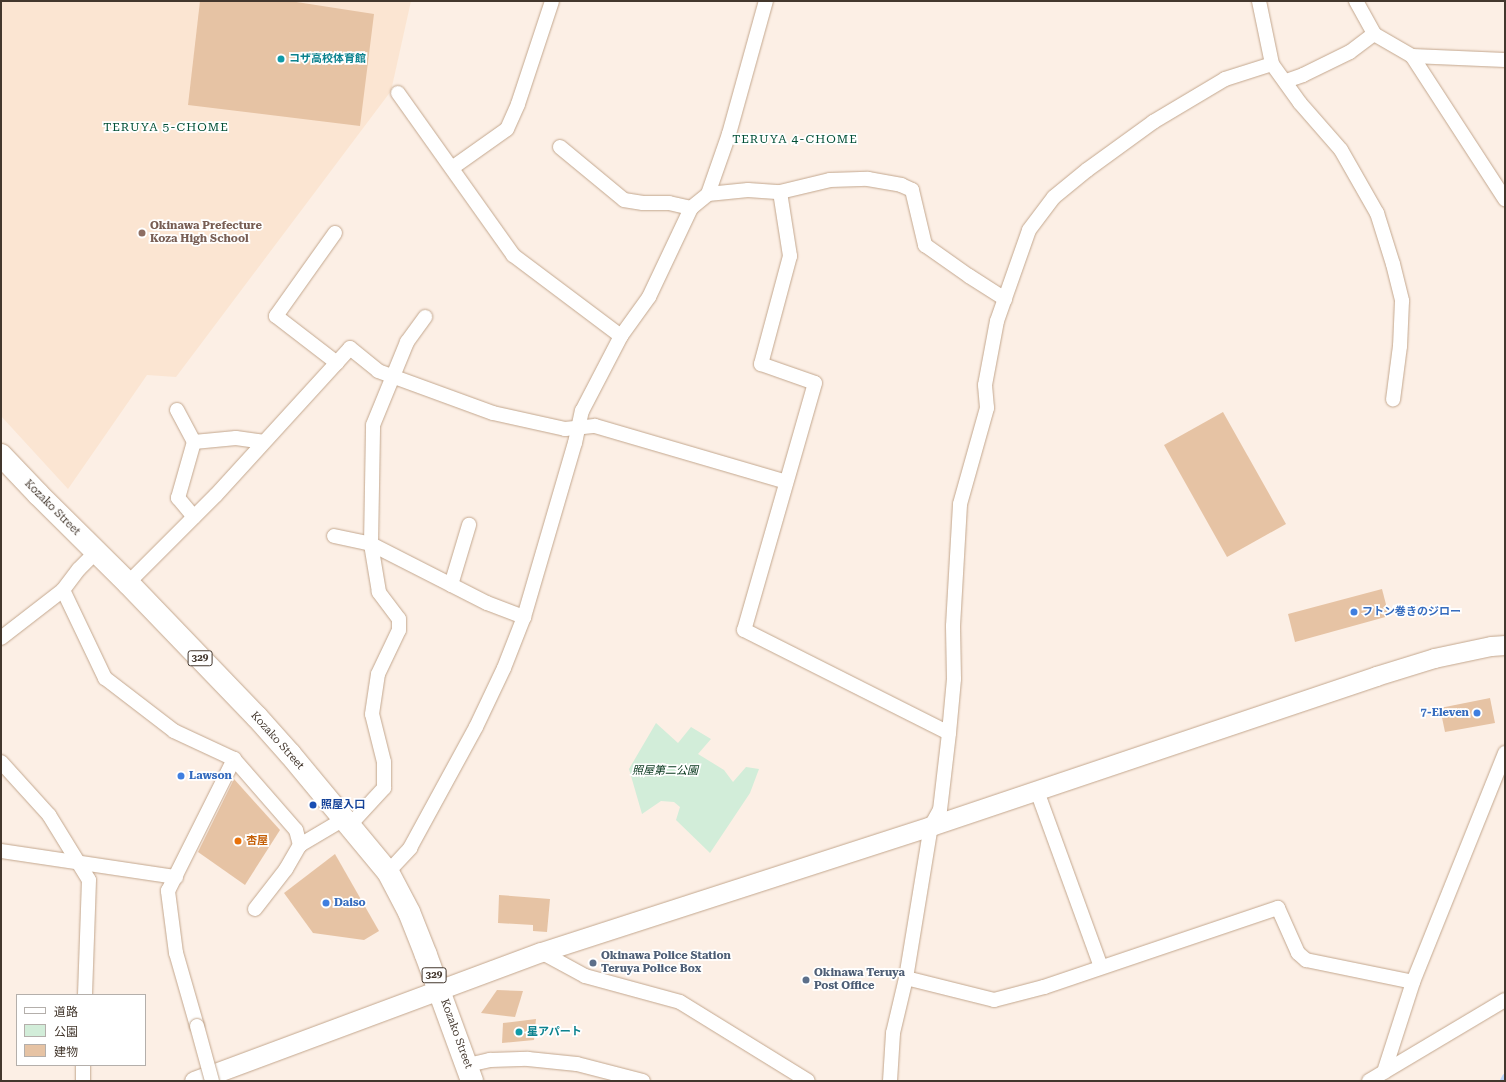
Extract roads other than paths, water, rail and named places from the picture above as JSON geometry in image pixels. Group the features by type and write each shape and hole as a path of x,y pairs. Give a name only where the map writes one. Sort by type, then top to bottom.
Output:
{"highway":[{"name":"Kozako Street","path":"1,455 128,583 290,754 388,872 409,912 470,1073"}],"street":[{"path":"452,168 507,129 518,104 552,1"},
{"path":"388,872 410,848 476,727 504,668 524,617 582,411 621,336 649,297 691,208 708,194 729,134 766,1"},
{"path":"1259,1 1272,64 1286,81 1300,103 1341,150 1377,213 1393,264 1402,301 1400,346 1392,400"},
{"path":"1356,1 1374,34 1412,56 1505,199"},
{"path":"1286,81 1303,75 1350,52 1374,34"},
{"path":"1412,56 1505,60"},
{"path":"890,1081 893,1033 906,978 931,826 940,810 950,733 954,679 953,626 960,504 987,408 985,386 997,321 1029,230 1054,197 1087,170 1153,122 1225,79 1272,64"},
{"path":"398,93 513,255 621,336"},
{"path":"560,147 624,200 643,203 669,203 691,208"},
{"path":"708,194 748,190 780,192 830,180 868,179 901,185 912,190 925,245 968,276 1005,299"},
{"path":"780,192 790,256 761,364 815,383 744,630 950,733"},
{"path":"335,233 276,316 337,363"},
{"path":"255,909 286,869 300,845 347,822 384,788 384,762 372,714 378,674 399,630 400,619 379,592 371,544 373,425 407,342 425,317"},
{"path":"128,583 194,517 350,348 378,371 493,412 565,429 595,426 786,482"},
{"path":"177,410 194,442 178,498 194,517"},
{"path":"194,442 236,438 263,442"},
{"path":"451,585 469,525"},
{"path":"334,536 371,544 487,603 524,617"},
{"path":"1,638 63,590 79,568 96,552"},
{"path":"63,590 105,678 174,731 234,759 296,830 300,845"},
{"path":"194,1081 541,952 931,826 1376,676 1434,658 1491,646 1505,645"},
{"path":"1384,1072 1413,982 1505,753"},
{"path":"212,1081 176,953 168,891 234,759"},
{"path":"1,762 49,815 89,880 85,994"},
{"path":"1037,790 1101,967"},
{"path":"1,851 176,877"},
{"path":"906,978 994,1000 1044,987 1278,908 1298,953 1306,960 1413,982"},
{"path":"541,952 585,976 680,1002 808,1081"},
{"path":"1369,1081 1505,1000"},
{"path":"470,1073 490,1060 528,1059 577,1064 637,1080"},
{"path":"83,1066 83,1081"}],"waterway":[{"path":"1503,1081 1505,1077"}],"place":[{"name":"コザ高校体育館","path":"281,59"},
{"name":"Okinawa Prefecture Koza High School","path":"142,233"},
{"name":"フトン巻きのジロー","path":"1354,612"},
{"name":"7-Eleven","path":"1477,713"},
{"name":"Lawson","path":"181,776"},
{"name":"照屋入口","path":"313,805"},
{"name":"杏屋","path":"238,841"},
{"name":"Daiso","path":"326,903"},
{"name":"Okinawa Police Station Teruya Police Box","path":"593,963"},
{"name":"Okinawa Teruya Post Office","path":"806,980"},
{"name":"星アパート","path":"519,1032"}],"district":[{"name":"TERUYA 5-CHOME","path":"166,128"},
{"name":"TERUYA 4-CHOME","path":"795,140"}],"park label":[{"name":"照屋第二公園","path":"665,771"}]}
